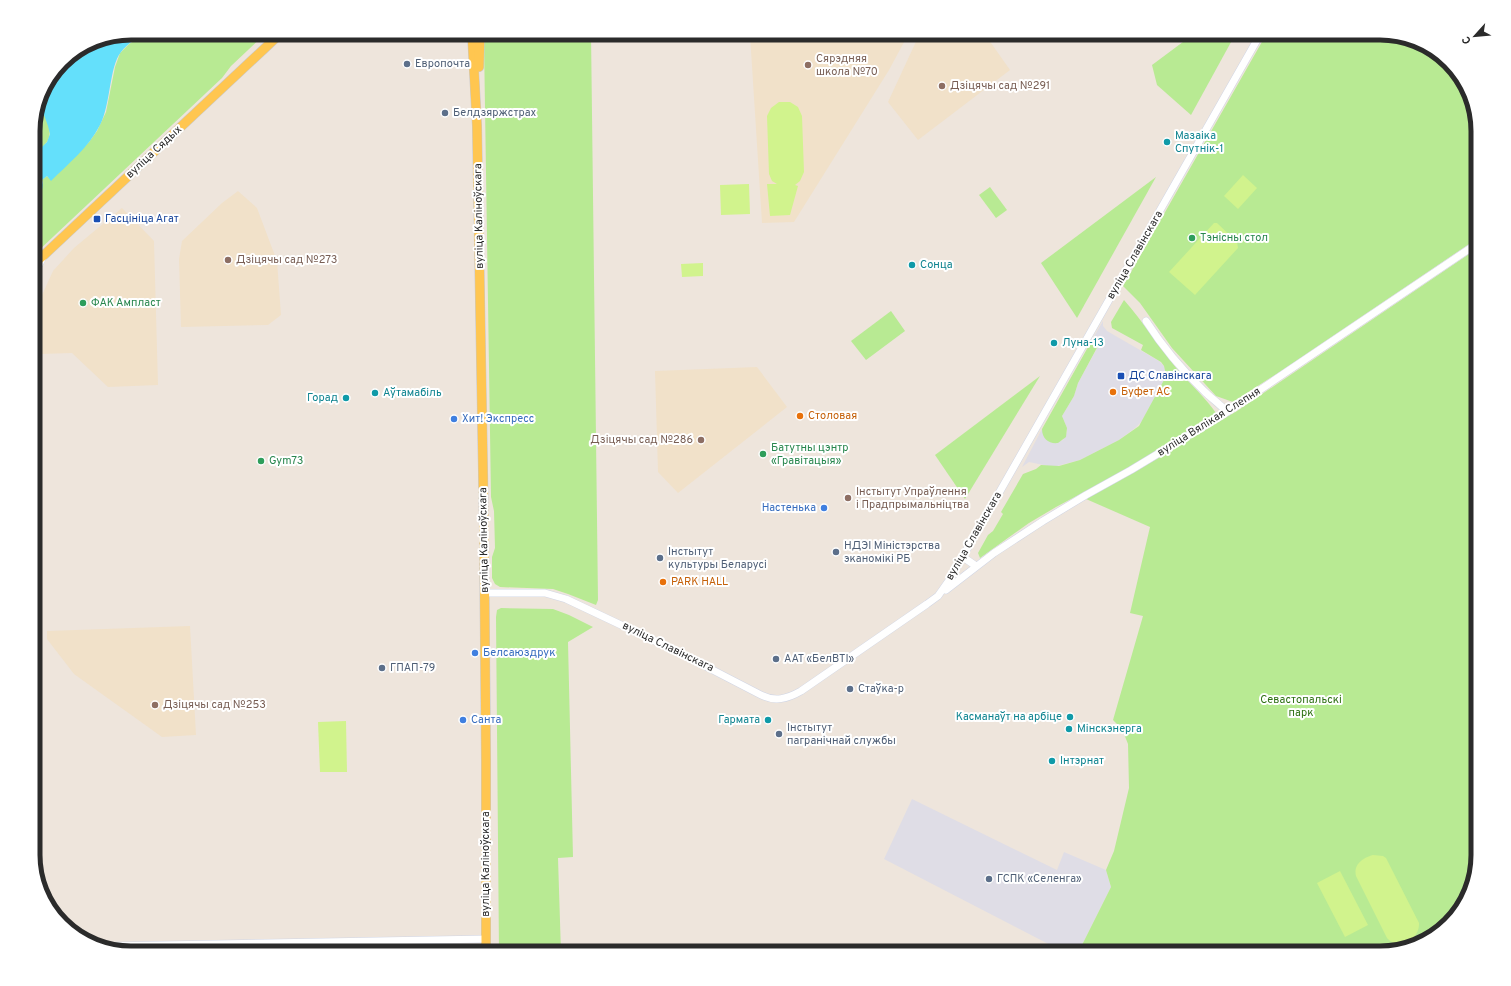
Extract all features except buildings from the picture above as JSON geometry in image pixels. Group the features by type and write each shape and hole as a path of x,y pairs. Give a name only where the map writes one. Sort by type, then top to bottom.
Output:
{"main road":[{"name":"вуліца Сядых","path":"44,255 274,40"},
{"name":"вуліца Каліноўскага","path":"472,40 477,126 484,593 486,946"},
{"name":"вуліца Каліноўскага","path":"477,126 480,40"},
{"path":"40,258 44,255"}],"street":[{"name":"вуліца Славінскага","path":"484,593 545,594 566,599 669,648 761,695 775,699 785,698 801,691 938,596 946,586 963,557 1257,40"},
{"name":"вуліца Вялікая Слепня","path":"938,596 976,566 1043,520 1132,470 1228,412 1471,248"},
{"name":"вуліца Сядых","path":"40,263 44,255"},
{"path":"1146,321 1182,367 1205,392 1220,403 1228,412"},
{"path":"963,557 976,566"},
{"path":"127,946 486,939"}],"shaded area":[{"path":"750,40 905,40 889,70 794,222 762,223"},
{"name":"Дзіцячы сад №291","path":"917,40 989,40 1010,70 918,140 888,102"},
{"name":"Дзіцячы сад №273","path":"238,191 257,208 277,261 281,315 268,325 181,327 179,259 182,241 222,203"},
{"path":"122,208 154,241 158,385 108,387 72,353 40,354 40,305 42,295 53,271 74,248"},
{"path":"1103,321 1103,326 1107,331 1159,361 1164,366 1166,375 1164,380 1142,421 1119,440 1080,460 1053,467 1029,462 1022,467 1042,429 1056,443 1063,440 1067,432 1067,428 1062,416 1074,396 1078,383 1100,343 1098,340 1092,340"},
{"name":"Дзіцячы сад №286","path":"757,367 787,407 678,493 658,472 655,371"},
{"name":"Дзіцячы сад №253","path":"190,626 196,735 162,737 74,674 47,639 47,631"},
{"path":"912,799 1057,870 1064,852 1106,870 1111,887 1082,946 1052,946 884,859"}],"green space":[{"path":"135,40 259,40 231,66 222,78 40,249 40,188 43,183 42,180 47,176 51,180 89,142 97,131 106,112 115,67 120,53"},
{"path":"484,40 591,40 598,600 596,605 553,589 500,587 495,584 492,578 492,557 495,548 494,511 491,497"},
{"path":"1186,40 1232,40 1191,115 1157,85 1152,65"},
{"path":"1263,40 1380,40 1398,42 1410,45 1431,55 1449,71 1459,85 1468,107 1471,131 1471,243 1233,402 1216,396 1172,348 1140,303 1123,286"},
{"path":"779,102 790,102 798,107 802,116 804,172 800,181 795,185 798,186 790,215 770,216 767,184 777,184 772,181 769,174 767,116 771,108"},
{"path":"43,110 50,131 50,136 40,149 40,125"},
{"path":"1243,175 1257,188 1238,209 1224,196"},
{"path":"1156,177 1077,318 1041,263"},
{"path":"749,184 750,214 721,215 720,185"},
{"path":"990,187 1007,210 996,218 979,195"},
{"path":"1214,223 1217,223 1237,242 1238,248 1195,295 1169,272"},
{"name":"Севастопальскі парк","path":"1471,253 1470,867 1468,879 1462,895 1452,911 1436,927 1426,934 1404,943 1380,946 1082,946 1111,887 1106,870 1114,851 1129,788 1128,744 1122,729 1113,720 1143,616 1130,613 1150,527 1086,499 1133,473 1237,411"},
{"path":"703,263 703,276 682,277 681,264"},
{"path":"1124,300 1177,369 1203,396 1216,413 1129,468 1029,523 980,558 978,553 988,535 993,531 1003,514 1001,512 1023,474 1036,469 1041,465 1059,466 1080,460 1119,440 1139,426 1166,375 1164,366 1161,362 1141,350 1143,345 1112,328 1111,322"},
{"path":"891,311 905,331 866,360 851,341"},
{"path":"1095,338 1099,341 1099,344 1078,383 1074,396 1062,416 1067,428 1066,437 1058,443 1049,442 1043,436 1042,429 1092,340"},
{"path":"1040,376 965,499 935,455"},
{"path":"501,608 553,609 593,627 568,642 573,857 558,858 561,946 499,946 497,610"},
{"path":"346,721 347,772 320,772 318,722"},
{"path":"1373,855 1383,856 1386,858 1419,923 1416,934 1409,941 1397,944 1387,938 1356,876 1355,872 1357,865"},
{"path":"1340,871 1368,925 1345,937 1317,883"}],"water":[{"path":"125,40 135,40 121,52 117,59 104,116 100,125 90,141 78,155 51,181 47,176 42,180 43,186 40,192 40,149 47,142 50,134 42,110 43,107 55,80 71,62 85,52 101,45"}],"place":[{"name":"Европочта","path":"407,64"},
{"name":"Сярэдняя школа №70","path":"808,65"},
{"name":"Дзіцячы сад №291","path":"942,86"},
{"name":"Белдзяржстрах","path":"445,113"},
{"name":"Мазаіка Спутнік-1","path":"1167,142"},
{"name":"Гасцініца Агат","path":"97,219"},
{"name":"Тэнісны стол","path":"1192,238"},
{"name":"Дзіцячы сад №273","path":"228,260"},
{"name":"Сонца","path":"912,265"},
{"name":"ФАК Ампласт","path":"83,303"},
{"name":"Луна-13","path":"1054,343"},
{"name":"ДС Славінскага","path":"1121,376"},
{"name":"Буфет АС","path":"1113,392"},
{"name":"Аўтамабіль","path":"375,393"},
{"name":"Горад","path":"346,398"},
{"name":"Столовая","path":"800,416"},
{"name":"Хит! Экспресс","path":"454,419"},
{"name":"Дзіцячы сад №286","path":"701,440"},
{"name":"Батутны цэнтр «Гравітацыя»","path":"763,454"},
{"name":"Gym73","path":"261,461"},
{"name":"Інстытут Упраўлення і Прадпрымальніцтва","path":"848,498"},
{"name":"Настенька","path":"824,508"},
{"name":"НДЭІ Міністэрства эканомікі РБ","path":"836,552"},
{"name":"Інстытут культуры Беларусі","path":"660,558"},
{"name":"PARK HALL","path":"663,582"},
{"name":"Белсаюздрук","path":"475,653"},
{"name":"ААТ «БелВТІ»","path":"776,659"},
{"name":"ГПАП-79","path":"382,668"},
{"name":"Стаўка-р","path":"850,689"},
{"name":"Дзіцячы сад №253","path":"155,705"},
{"name":"Касманаўт на арбіце","path":"1070,717"},
{"name":"Санта","path":"463,720"},
{"name":"Гармата","path":"768,720"},
{"name":"Мінскэнерга","path":"1069,729"},
{"name":"Інстытут пагранічнай службы","path":"779,734"},
{"name":"Інтэрнат","path":"1052,761"},
{"name":"ГСПК «Селенга»","path":"989,879"}]}
